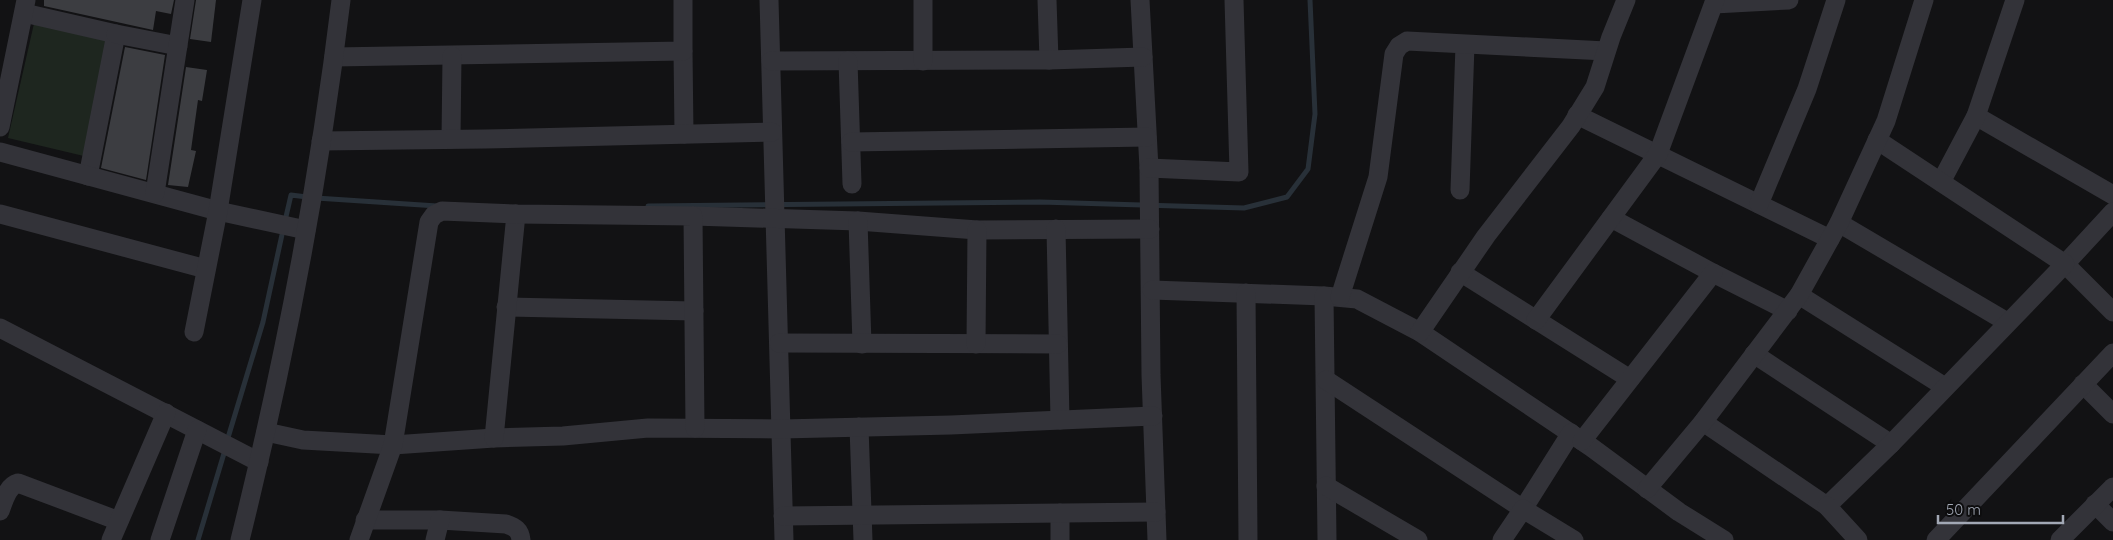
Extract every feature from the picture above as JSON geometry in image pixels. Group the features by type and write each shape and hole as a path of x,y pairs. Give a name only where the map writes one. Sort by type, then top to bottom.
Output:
{"street":[{"path":"155,193 186,0"},
{"path":"194,332 218,210 252,0"},
{"path":"240,540 266,432 291,227 312,197 341,0"},
{"path":"682,0 684,134"},
{"path":"769,0 784,540"},
{"path":"923,0 923,61"},
{"path":"1047,0 1049,60"},
{"path":"1140,0 1149,168 1157,540"},
{"path":"1149,168 1239,172 1234,0"},
{"path":"1420,332 1460,272 1577,115 1595,87 1606,51 1626,0"},
{"path":"1536,320 1658,154 1714,2 1789,0"},
{"path":"1759,204 1807,88 1836,0"},
{"path":"1647,489 1703,422 1799,295 1834,231 1886,121 1924,0"},
{"path":"1941,182 1976,116 2015,0"},
{"path":"0,127 25,7 116,34 178,46"},
{"path":"88,176 116,34"},
{"path":"1327,540 1326,380 1332,297 1378,177 1394,54 1399,46 1407,41 1606,51"},
{"path":"1460,190 1465,45"},
{"path":"334,57 683,51"},
{"path":"450,139 452,56"},
{"path":"771,61 1049,60 1143,57"},
{"path":"848,61 852,184"},
{"path":"1577,115 1759,204 1834,231 2006,322"},
{"path":"1976,116 2113,195"},
{"path":"321,141 772,132"},
{"path":"851,142 1147,137"},
{"path":"1877,140 2065,264 2113,312"},
{"path":"0,152 218,210 291,227"},
{"path":"359,540 393,446 429,222 434,215 442,211 516,214 693,216 774,209 858,221 977,230 1056,229 1150,213"},
{"path":"1827,506 1891,444 2113,212"},
{"path":"0,214 206,269"},
{"path":"494,438 516,214"},
{"path":"693,216 695,428"},
{"path":"1611,218 1713,274 1788,311"},
{"path":"858,221 862,344"},
{"path":"1056,229 1060,420"},
{"path":"976,344 977,230"},
{"path":"1460,272 1630,380"},
{"path":"1502,540 1576,437 1630,380 1713,274"},
{"path":"1152,290 1357,299 1420,332 1724,540"},
{"path":"1246,293 1248,540"},
{"path":"1799,295 1945,388"},
{"path":"506,307 694,311"},
{"path":"0,328 258,462"},
{"path":"779,343 1058,344"},
{"path":"1936,540 2113,353"},
{"path":"1754,354 1891,444"},
{"path":"1326,380 1574,540"},
{"path":"2083,384 2113,414"},
{"path":"111,540 166,413"},
{"path":"266,432 303,440 393,446 494,438 563,436 648,428 782,429 1153,416"},
{"path":"1703,422 1827,506 1858,540"},
{"path":"859,427 863,540"},
{"path":"160,540 197,430"},
{"path":"0,511 9,490 18,483 119,521"},
{"path":"1326,486 1418,540"},
{"path":"2060,540 2113,487"},
{"path":"2095,504 2113,522"},
{"path":"783,516 1156,512"},
{"path":"1060,513 1060,540"},
{"path":"365,520 440,520 506,524 515,527 520,534 521,540"},
{"path":"435,540 440,520"}],"shaded area":[{"path":"35,19 112,39 88,157 8,138"}],"building":[{"path":"44,0 174,0 171,14 156,11 153,30 44,6"},
{"path":"196,0 216,0 211,42 190,39"},
{"path":"125,47 165,55 146,180 101,168"},
{"path":"186,67 207,70 202,101 198,100 191,150 196,151 188,187 168,185"}],"waterway":[{"path":"648,206 1040,202 1244,208 1287,197 1308,169 1315,114 1310,0"},
{"path":"285,221 291,195 307,197"},
{"path":"316,198 437,206"},
{"path":"227,441 263,322 283,230"},
{"path":"198,540 225,450"}]}
